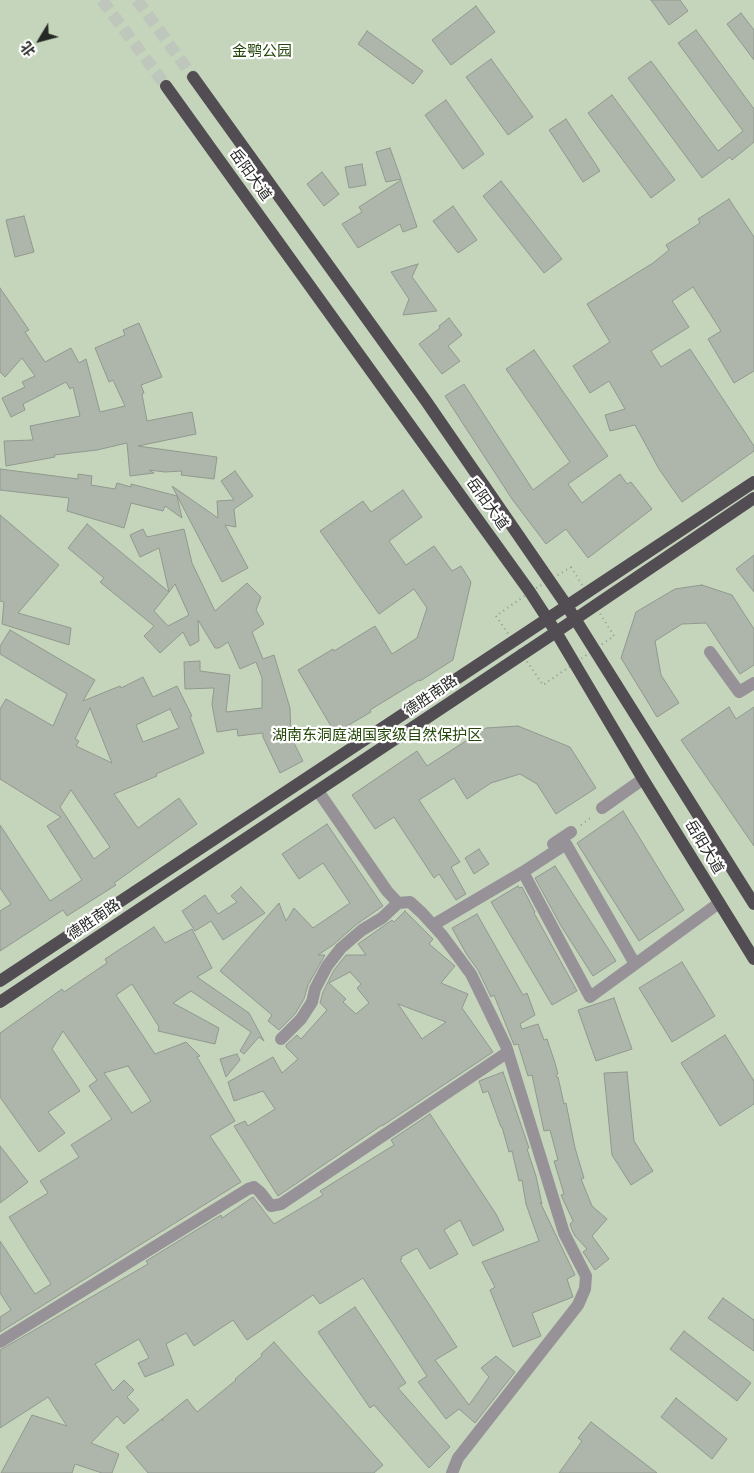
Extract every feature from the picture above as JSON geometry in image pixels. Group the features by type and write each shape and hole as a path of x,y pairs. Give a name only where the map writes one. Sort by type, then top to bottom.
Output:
{"main road":[{"name":"岳阳大道","path":"193,77 426,401 576,619 750,888 754,904"},
{"name":"岳阳大道","path":"166,86 530,592 754,959"},
{"name":"德胜南路","path":"0,982 754,482"},
{"name":"德胜南路","path":"0,1002 753,502"}],"street":[{"path":"710,652 739,692 754,683"},
{"path":"602,808 643,779"},
{"path":"318,790 387,891 398,903"},
{"path":"433,925 443,915 571,832"},
{"path":"433,925 523,872 566,844 635,964"},
{"path":"523,872 590,997 719,903"},
{"path":"281,1039 301,1019 312,1002 315,989 327,966 341,948 362,930 382,918 398,903 410,902 433,925 471,974 508,1052 564,1233 586,1276 585,1290 578,1305 458,1458 452,1473"},
{"path":"0,1342 248,1189 254,1187 271,1206 281,1204 508,1052"}],"path":[{"path":"571,832 602,808"}],"green space":[{"name":"湖南东洞庭湖国家级自然保护区","path":"0,0 754,0 754,1473 0,1473"}],"building":[{"path":"651,0 680,0 688,11 669,25"},
{"path":"476,6 495,32 451,65 432,40"},
{"path":"741,13 754,30 754,60 727,24"},
{"path":"696,30 754,109 754,142 732,160 730,157 702,178 628,78 651,61 718,151 743,131 678,43"},
{"path":"367,31 423,71 413,84 358,44"},
{"path":"491,59 533,117 508,135 466,77"},
{"path":"612,95 675,180 651,198 588,113"},
{"path":"446,100 484,154 463,169 425,115"},
{"path":"566,119 600,171 583,182 549,130"},
{"path":"390,148 401,179 386,182 376,152"},
{"path":"362,164 366,185 349,188 345,167"},
{"path":"322,172 339,194 324,206 307,184"},
{"path":"401,180 417,227 403,232 400,224 358,248 342,224 362,212 359,207"},
{"path":"501,181 562,259 544,273 483,196"},
{"path":"729,199 754,237 754,371 734,383 708,339 721,331 693,287 672,301 689,327 651,351 661,367 690,349 754,446 754,451 682,502 659,469 635,425 610,431 605,415 625,409 609,381 590,393 573,366 610,342 587,304 653,263 669,250 666,245 700,223 698,219"},
{"path":"453,206 477,240 458,253 433,221"},
{"path":"24,216 34,252 15,257 6,220"},
{"path":"418,264 412,277 437,311 403,315 409,299 391,272"},
{"path":"0,288 29,330 25,332 45,362 71,348 79,363 86,359 100,412 125,406 113,380 109,382 95,348 125,335 123,330 139,323 162,377 141,385 144,393 142,394 147,421 192,412 196,434 138,446 217,457 214,479 181,475 182,471 165,472 149,470 154,473 130,476 127,443 97,450 54,455 55,457 6,466 4,441 33,440 30,426 80,416 73,387 70,389 66,382 23,404 25,410 11,417 2,398 25,387 22,382 35,376 22,358 5,377 0,372"},
{"path":"449,318 462,335 448,346 460,361 442,374 419,344 440,328 439,326"},
{"path":"534,350 608,456 568,484 582,503 620,474 627,484 631,482 652,509 588,558 566,529 546,544 512,499 445,396 464,384 533,490 570,462 506,369"},
{"path":"0,469 78,479 78,474 92,476 91,485 115,489 117,483 131,487 131,484 177,496 182,518 165,506 163,511 131,503 124,528 67,511 69,498 0,490"},
{"path":"235,471 253,496 234,509 236,527 225,525 248,568 222,582 172,486 218,518 217,501 234,500 221,481"},
{"path":"403,490 422,517 389,541 406,565 434,546 452,571 461,566 471,582 453,660 335,733 298,670 375,626 392,654 417,638 427,608 414,589 379,614 320,531 363,501 371,512"},
{"path":"0,515 59,565 18,613 71,628 69,645 2,624 4,602 0,601"},
{"path":"87,524 169,592 159,548 140,557 130,535 143,529 147,537 184,529 192,563 215,611 247,583 261,597 256,610 264,624 252,632 263,659 274,655 290,708 291,737 303,761 280,773 263,737 263,733 238,736 237,729 217,732 212,704 214,688 185,689 184,662 200,661 200,671 230,675 226,712 262,708 262,678 256,662 240,669 228,642 219,648 215,648 198,620 199,641 190,646 183,632 160,653 144,636 154,626 100,582 104,578 68,548","holes":["175,584 189,615 168,626 154,611"]},
{"path":"754,555 754,592 736,569"},
{"path":"702,585 732,595 754,629 754,665 740,674 706,623 682,624 655,641 661,675 679,703 657,717 621,658 636,612 675,589"},
{"path":"10,630 95,680 83,701 120,686 121,688 143,677 153,697 177,686 192,716 190,717 204,753 114,794 138,828 179,798 197,824 114,883 116,885 67,916 63,910 0,951 0,911 11,904 0,888 0,825 50,901 82,880 47,826 61,817 0,779 0,709 6,699 53,726 67,694 0,654 0,646","holes":["90,708 112,763 76,746 79,741 75,739","170,709 179,728 143,742 136,725","71,790 110,847 94,859 60,807"]},
{"path":"729,707 736,719 754,707 754,846 681,740"},
{"path":"518,726 570,747 596,788 556,814 537,784 520,774 491,783 467,799 454,778 419,800 460,862 451,867 466,894 456,900 439,874 434,878 394,817 375,829 352,795 417,751 427,766 486,728"},
{"path":"623,811 684,910 639,941 577,843"},
{"path":"327,824 383,906 318,955 325,955 308,985 304,999 295,1014 279,1030 268,1021 272,1015 220,971 279,903 286,921 294,908 313,928 350,903 323,863 299,879 282,854"},
{"path":"479,849 489,864 474,874 465,858"},
{"path":"555,866 616,961 593,976 561,926 535,878"},
{"path":"518,886 519,888 522,887 534,913 577,991 552,1005 491,902"},
{"path":"241,887 265,913 223,940 211,921 195,931 182,911 205,895 218,914 237,902 231,896"},
{"path":"405,911 433,939 429,944 455,966 441,983 468,994 462,1008 493,1052 278,1196 234,1126 245,1121 248,1126 275,1109 263,1091 234,1101 228,1082 273,1057 282,1073 298,1059 286,1045 297,1035 301,1039 327,1010 320,1003 323,992 334,970 346,955 366,955 358,944 392,920 394,922","holes":["350,972 361,984 357,988 369,1003 356,1014 343,1002 346,999 329,983","398,1004 446,1022 422,1039"]},
{"path":"477,914 523,995 527,993 535,1015 520,1024 522,1029 538,1024 544,1040 547,1039 558,1074 556,1077 558,1077 564,1104 566,1103 575,1148 584,1178 581,1179 592,1206 607,1219 592,1236 609,1259 595,1270 583,1252 587,1249 575,1236 570,1224 573,1221 561,1195 564,1194 554,1161 558,1160 550,1130 544,1131 532,1075 528,1076 518,1044 514,1045 494,995 491,997 478,970 452,928"},
{"path":"154,927 165,943 192,929 212,968 197,977 249,1013 264,1041 259,1037 244,1054 240,1051 251,1032 191,991 173,1003 219,1028 215,1044 158,1031 159,1027 132,984 116,995 155,1054 186,1042 200,1056 197,1057 235,1121 210,1136 241,1182 0,1332 0,1317 11,1310 0,1293 0,1241 35,1294 51,1284 9,1217 48,1193 40,1181 79,1157 71,1145 112,1119 89,1086 97,1080 63,1031 52,1049 80,1091 48,1112 65,1133 39,1152 0,1097 0,1033 62,989 64,992 107,963 105,959","holes":["128,1066 151,1101 132,1113 104,1073"]},
{"path":"682,962 715,1016 672,1042 639,988"},
{"path":"614,998 632,1049 596,1061 578,1010"},
{"path":"725,1035 754,1081 754,1104 720,1126 681,1063"},
{"path":"237,1054 240,1060 226,1077 220,1059"},
{"path":"503,1072 529,1148 527,1149 536,1176 542,1204 540,1202 575,1275 567,1279 573,1297 532,1313 541,1336 513,1347 490,1290 495,1287 482,1262 539,1241 526,1204 522,1180 519,1181 512,1151 509,1152 502,1127 488,1091 483,1093 479,1081"},
{"path":"627,1072 634,1141 653,1171 631,1185 612,1155 604,1073"},
{"path":"430,1114 496,1214 504,1230 473,1246 460,1220 444,1230 458,1254 430,1269 417,1248 401,1257 402,1259 400,1260 457,1347 435,1360 469,1405 489,1377 481,1368 496,1356 515,1372 475,1423 459,1409 446,1419 418,1382 427,1376 363,1278 320,1304 313,1295 247,1340 233,1320 194,1346 186,1333 166,1344 174,1365 145,1377 138,1363 149,1358 139,1339 95,1364 113,1391 124,1380 134,1390 127,1397 139,1410 124,1424 117,1416 91,1443 119,1454 112,1473 102,1473 75,1464 72,1473 1,1473 32,1415 67,1426 48,1397 0,1428 0,1350 148,1264 146,1261 221,1215 222,1218 253,1197 274,1224 323,1195 320,1191 394,1145 391,1140"},
{"path":"0,1146 28,1182 0,1203"},
{"path":"723,1298 754,1320 754,1351 708,1318"},
{"path":"355,1307 406,1383 398,1388 450,1447 429,1468 374,1405 370,1408 318,1332"},
{"path":"684,1331 751,1383 737,1401 670,1349"},
{"path":"274,1342 383,1465 374,1473 148,1473 126,1447 187,1399 197,1412 236,1380"},
{"path":"676,1398 727,1439 712,1459 661,1417"},
{"path":"591,1422 657,1473 559,1473 582,1441 578,1438"}],"tunnel":[{"path":"102,0 166,86"},
{"path":"137,0 193,77"}],"park label":[{"name":"金鹗公园","path":"262,52"}]}
